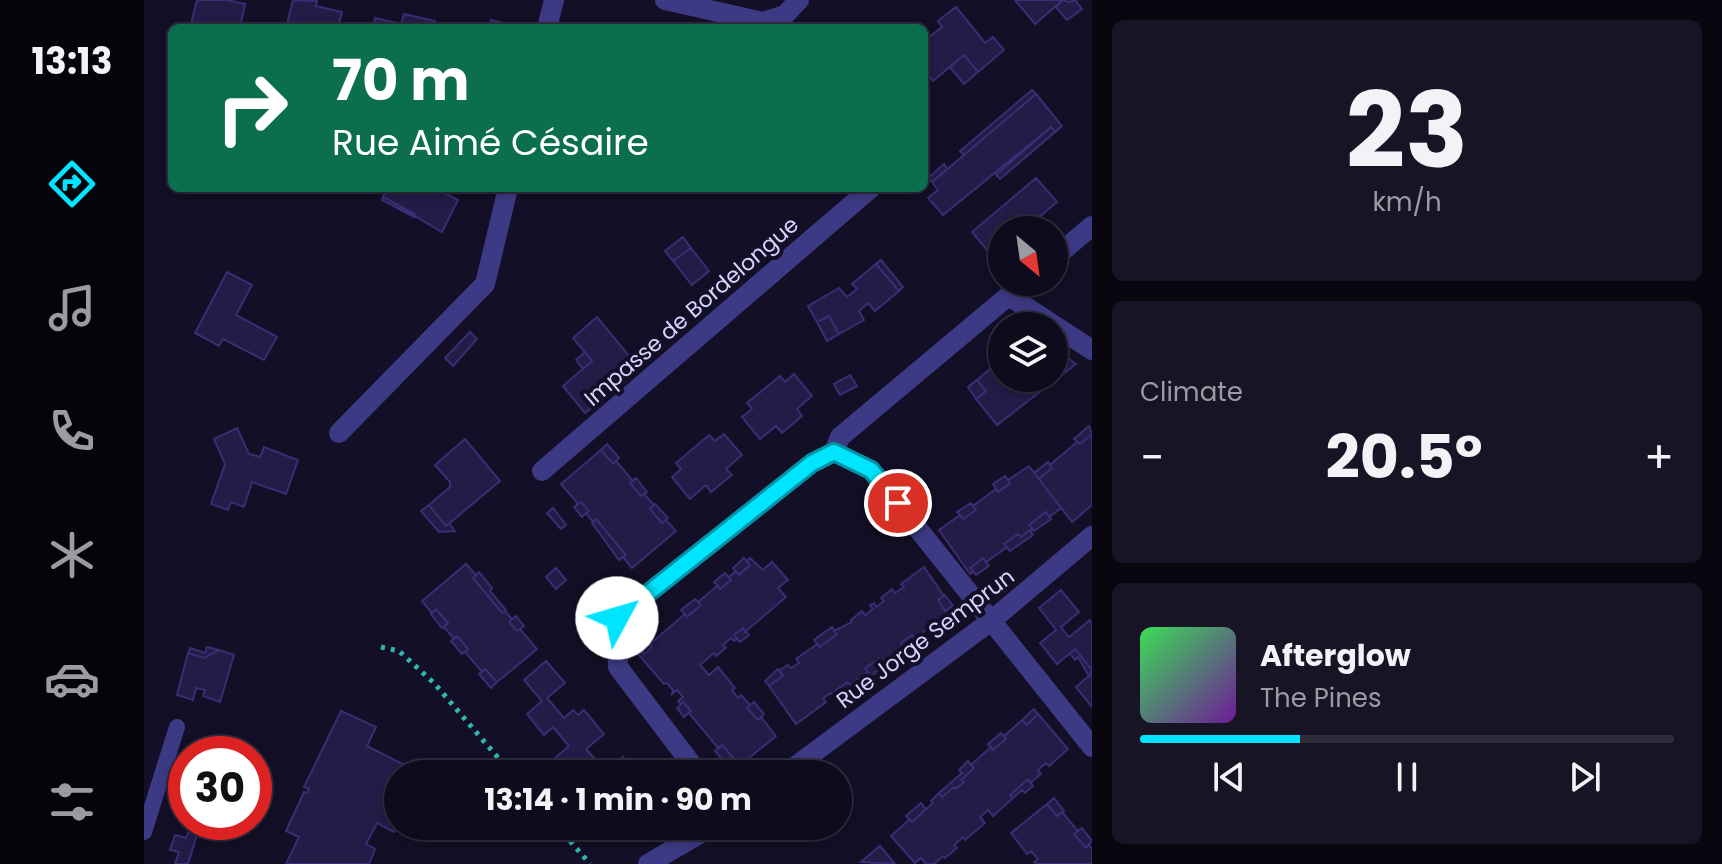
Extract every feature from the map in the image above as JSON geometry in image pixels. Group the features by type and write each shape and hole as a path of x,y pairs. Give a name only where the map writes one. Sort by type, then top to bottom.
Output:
{"street":[{"path":"548,24 554,0"},
{"path":"665,0 763,22 792,14"},
{"path":"339,433 485,284 507,192"},
{"name":"Impasse de Bordelongue","path":"542,471 866,192"},
{"path":"1068,246 1092,226"},
{"path":"688,760 618,667 617,618 812,463 834,452 840,437 1009,296 1092,350"},
{"path":"834,452 871,470 1092,747"},
{"name":"Rue Jorge Semprun","path":"804,760 991,621 1092,536"},
{"path":"648,864 689,840"}],"lane":[{"path":"144,832 177,727"}],"path":[{"path":"381,647 399,651 434,683 500,760"},
{"path":"569,840 590,864"}],"building":[{"path":"197,0 227,0 245,4 241,24 191,24"},
{"path":"293,0 317,1 316,6 342,12 339,24 287,24"},
{"path":"1015,0 1063,0 1035,24"},
{"path":"1063,0 1075,0 1082,9 1067,20 1056,7"},
{"path":"956,7 985,43 993,37 1004,50 978,72 964,55 933,81 928,75 928,38 942,27 938,21"},
{"path":"404,14 435,21 434,24 401,24"},
{"path":"375,18 401,24 374,24"},
{"path":"964,55 978,72 964,84 950,67"},
{"path":"1032,90 1036,94 964,155 960,151"},
{"path":"1036,94 1062,126 1055,132 1051,127 943,215 928,198 938,190 932,182"},
{"path":"1051,127 1055,132 1000,179 996,175"},
{"path":"944,164 947,169 932,182 928,178"},
{"path":"1036,178 1057,202 1040,216 991,216"},
{"path":"386,192 443,192 458,200 442,232 383,197"},
{"path":"383,197 415,214 414,217 382,200"},
{"path":"988,218 988,251 972,232"},
{"path":"683,237 691,248 673,261 665,251"},
{"path":"691,248 709,271 692,285 673,261"},
{"path":"881,260 903,287 899,291 876,264"},
{"path":"876,264 899,291 875,311 868,303 859,311 864,320 839,334 829,316 817,322 808,306 839,288 847,297 857,289 852,284"},
{"path":"227,272 252,285 236,315 277,337 264,360 223,339 219,346 195,333"},
{"path":"829,316 839,334 827,341 817,322"},
{"path":"597,317 639,368 585,413 563,386 592,361 573,338"},
{"path":"470,332 477,339 453,366 445,358"},
{"path":"585,352 592,361 583,369 576,360"},
{"path":"1068,358 1076,364 1068,370"},
{"path":"988,370 988,392 1040,392 997,425 976,399 986,391 977,380"},
{"path":"794,374 812,396 797,409 802,416 782,433 776,426 760,439 742,417 752,409 747,403 780,376 785,382"},
{"path":"850,375 857,386 840,395 834,384"},
{"path":"977,380 986,391 976,399 968,387"},
{"path":"1089,426 1092,434 1080,444 1074,439"},
{"path":"237,428 249,454 260,457 264,447 298,460 286,494 252,482 244,507 231,502 228,510 211,504 225,464 214,439"},
{"path":"724,434 742,455 726,469 732,475 711,492 706,485 690,499 672,477 681,469 676,463 709,435 715,441"},
{"path":"1092,434 1092,505 1072,522 1039,479 1077,442 1080,444"},
{"path":"465,439 500,481 446,526 429,505 450,487 450,482 435,465"},
{"path":"607,444 619,458 613,464 601,450"},
{"path":"601,450 613,464 616,461 641,496 644,494 654,505 650,509 662,523 666,520 676,531 632,568 623,557 626,555 596,519 593,522 586,513 589,511 581,502 578,504 561,484"},
{"path":"1048,462 1052,468 1039,479 1034,473"},
{"path":"1029,466 1061,508 1049,517 1046,512 1029,525 1032,529 1004,544 1007,547 986,562 983,558 970,568 973,572 970,574 939,530 960,515 963,519 976,510 973,506 996,489 998,492 1010,483 1008,480"},
{"path":"1005,476 1010,483 998,492 993,484"},
{"path":"636,478 647,492 641,496 630,483"},
{"path":"581,502 589,511 582,517 574,507"},
{"path":"971,503 976,510 963,519 957,512"},
{"path":"655,504 668,518 662,523 650,509"},
{"path":"429,505 446,526 449,523 455,531 439,532 421,511"},
{"path":"553,508 566,525 561,529 547,513"},
{"path":"1046,512 1051,519 1034,531 1029,525"},
{"path":"596,519 626,555 619,560 592,523"},
{"path":"1030,530 1033,535 1010,551 1004,544 1018,534 1021,537"},
{"path":"744,558 750,565 739,575 733,568"},
{"path":"750,558 763,570 772,562 788,580 778,588 786,597 745,632 743,628 734,635 737,639 734,641 731,638 723,645 726,648 716,656 714,653 700,665 709,675 718,667 735,688 732,690 738,698 741,695 750,705 747,708 758,720 761,717 776,736 746,760 735,760 722,745 718,748 689,713 691,711 678,701 683,697 677,690 672,694 673,690 638,654 642,651 644,654 652,647 649,645 685,614 687,617 701,605 698,602 717,586 720,589 731,580 729,577 736,571 739,575 750,565 747,561"},
{"path":"983,558 989,566 976,575 970,568"},
{"path":"466,564 476,575 473,578 502,613 505,611 512,619 509,622 517,631 520,629 537,649 497,682 485,669 482,672 465,652 468,649 457,636 454,639 444,627 448,623 436,609 432,613 422,601"},
{"path":"924,567 944,596 938,600 945,611 952,606 954,610 915,638 912,635 901,643 903,647 881,662 879,659 865,668 868,672 850,685 847,682 835,691 837,694 834,696 831,693 823,698 826,702 796,724 769,686 783,676 780,670 799,663 796,659 817,644 820,647 837,634 834,631 852,622 862,611 865,615 873,609 870,605 874,603 876,607 892,589 895,593 904,587 901,584"},
{"path":"556,568 566,580 556,589 546,577"},
{"path":"479,572 506,610 502,613 473,578"},
{"path":"725,573 731,580 720,589 714,582"},
{"path":"1061,590 1079,612 1061,627 1069,637 1090,620 1092,623 1092,670 1075,649 1057,664 1040,643 1056,630 1039,608"},
{"path":"945,595 953,606 945,611 938,600"},
{"path":"695,599 701,605 687,617 681,610"},
{"path":"436,609 448,623 442,628 431,614"},
{"path":"516,616 524,626 517,631 509,622"},
{"path":"832,627 837,634 820,647 814,640"},
{"path":"743,628 749,635 740,642 734,635"},
{"path":"912,635 918,642 906,651 901,643"},
{"path":"457,636 468,649 462,654 451,641"},
{"path":"207,647 219,650 204,658 188,653 190,648 205,653"},
{"path":"1075,649 1092,670 1089,676 1078,657 1075,660 1070,653"},
{"path":"219,650 234,655 220,702 203,696 205,690 196,688 193,700 177,695 188,653 204,658"},
{"path":"879,659 884,666 871,676 865,668"},
{"path":"546,661 565,683 547,698 564,718 573,710 578,715 584,710 604,734 586,749 596,760 557,760 555,758 569,746 553,727 544,735 527,714 542,701 524,680"},
{"path":"485,669 497,682 491,688 479,674"},
{"path":"778,669 783,676 769,686 765,681"},
{"path":"1092,673 1092,707 1076,687"},
{"path":"847,682 853,689 840,698 835,691"},
{"path":"683,702 691,711 684,717 677,708"},
{"path":"754,702 764,714 758,720 747,708"},
{"path":"1034,709 1038,714 1027,725 1022,720"},
{"path":"341,711 376,727 367,746 394,760 384,760 384,827 377,823 366,844 375,849 369,864 286,864 299,837 286,831 304,792 307,793 309,789 304,787"},
{"path":"1038,714 1068,749 1049,766 1046,763 1038,770 1041,774 1030,783 1028,779 1010,795 1013,798 993,816 988,810 980,817 985,823 965,840 963,837 954,845 957,848 945,858 943,856 934,864 926,864 921,858 915,863 891,836 910,819 912,822 933,803 931,801 939,793 942,797 964,782 961,780 974,768 971,765 991,747 993,750 1006,739 1004,736 1022,720 1027,725"},
{"path":"1001,733 1006,739 993,750 988,744"},
{"path":"722,745 735,760 723,760 715,751"},
{"path":"968,761 974,768 961,780 964,782 942,797 939,793 962,773 959,770"},
{"path":"1028,779 1033,786 1013,798 1010,795"},
{"path":"1054,798 1064,811 1057,816 1047,804"},
{"path":"921,803 926,809 912,822 906,816"},
{"path":"1047,804 1057,816 1062,812 1078,831 1074,834 1086,848 1089,845 1092,849 1092,864 1036,864 1034,862 1038,859 1031,851 1027,854 1011,833"},
{"path":"1082,828 1092,841 1086,848 1074,834"},
{"path":"173,840 195,840 188,864 175,864 179,852 170,850"},
{"path":"880,846 895,864 861,862"}],"route":[{"path":"617,618 812,463 834,452 871,470 898,503"}]}
